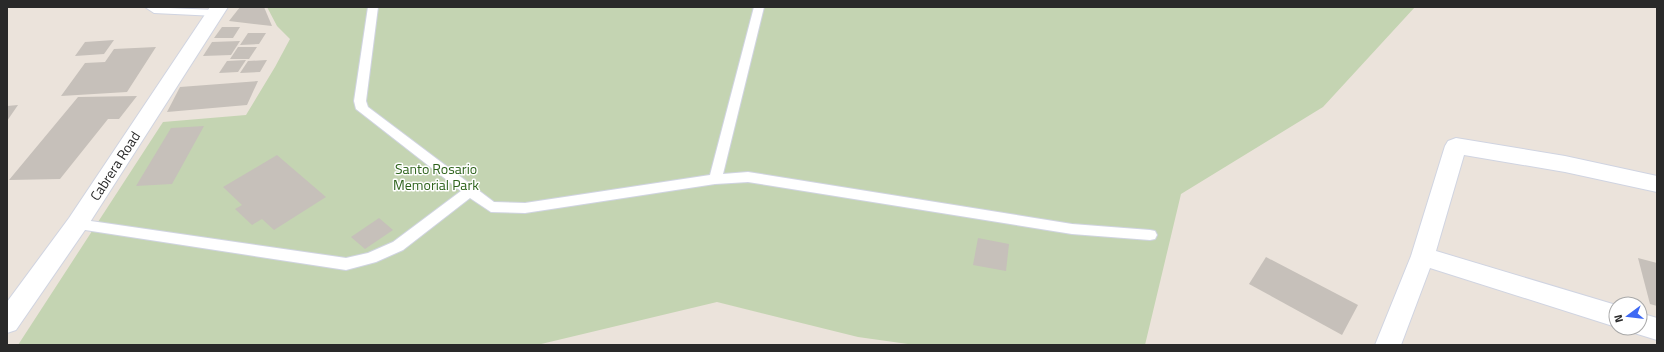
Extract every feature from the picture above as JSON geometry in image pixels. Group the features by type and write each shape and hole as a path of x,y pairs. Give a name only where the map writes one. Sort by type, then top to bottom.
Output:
{"street":[{"name":"Cabrera Road","path":"7,322 77,224 217,10"},
{"path":"1388,345 1423,256 1456,146 1565,164 1657,184"},
{"path":"1423,256 1608,314"}],"lane":[{"path":"150,7 154,10 217,10"},
{"path":"373,7 360,101 362,109 491,207 525,208 715,180 748,177 1072,229 1150,235"},
{"path":"715,180 759,7"},
{"path":"77,224 346,264 371,258 398,246 470,191"}],"green space":[{"name":"Santo Rosario Memorial Park","path":"267,7 1415,7 1323,107 1181,194 1145,345 915,345 858,337 717,302 537,345 18,345 163,122 246,115 290,39 277,26"}],"building":[{"path":"240,7 264,7 272,26 229,21"},
{"path":"222,27 240,27 233,38 214,38"},
{"path":"248,33 266,33 259,44 240,45"},
{"path":"114,40 104,54 75,56 85,42"},
{"path":"240,41 231,55 203,56 212,42"},
{"path":"156,47 127,92 61,96 85,63 105,62 114,49"},
{"path":"238,47 257,47 249,59 230,59"},
{"path":"246,60 238,72 219,73 227,61"},
{"path":"267,60 260,72 240,73 248,61"},
{"path":"258,81 247,105 167,112 180,87"},
{"path":"137,96 119,119 108,119 60,179 9,180 78,97"},
{"path":"18,105 7,121 7,106"},
{"path":"204,126 172,184 136,186 171,128"},
{"path":"277,155 326,197 274,230 262,219 252,225 235,209 242,205 223,187"},
{"path":"379,218 393,230 365,249 351,237"},
{"path":"978,238 1009,244 1006,271 973,265"},
{"path":"1266,257 1358,305 1342,335 1249,284"},
{"path":"1638,258 1657,263 1657,306 1650,304"}]}
